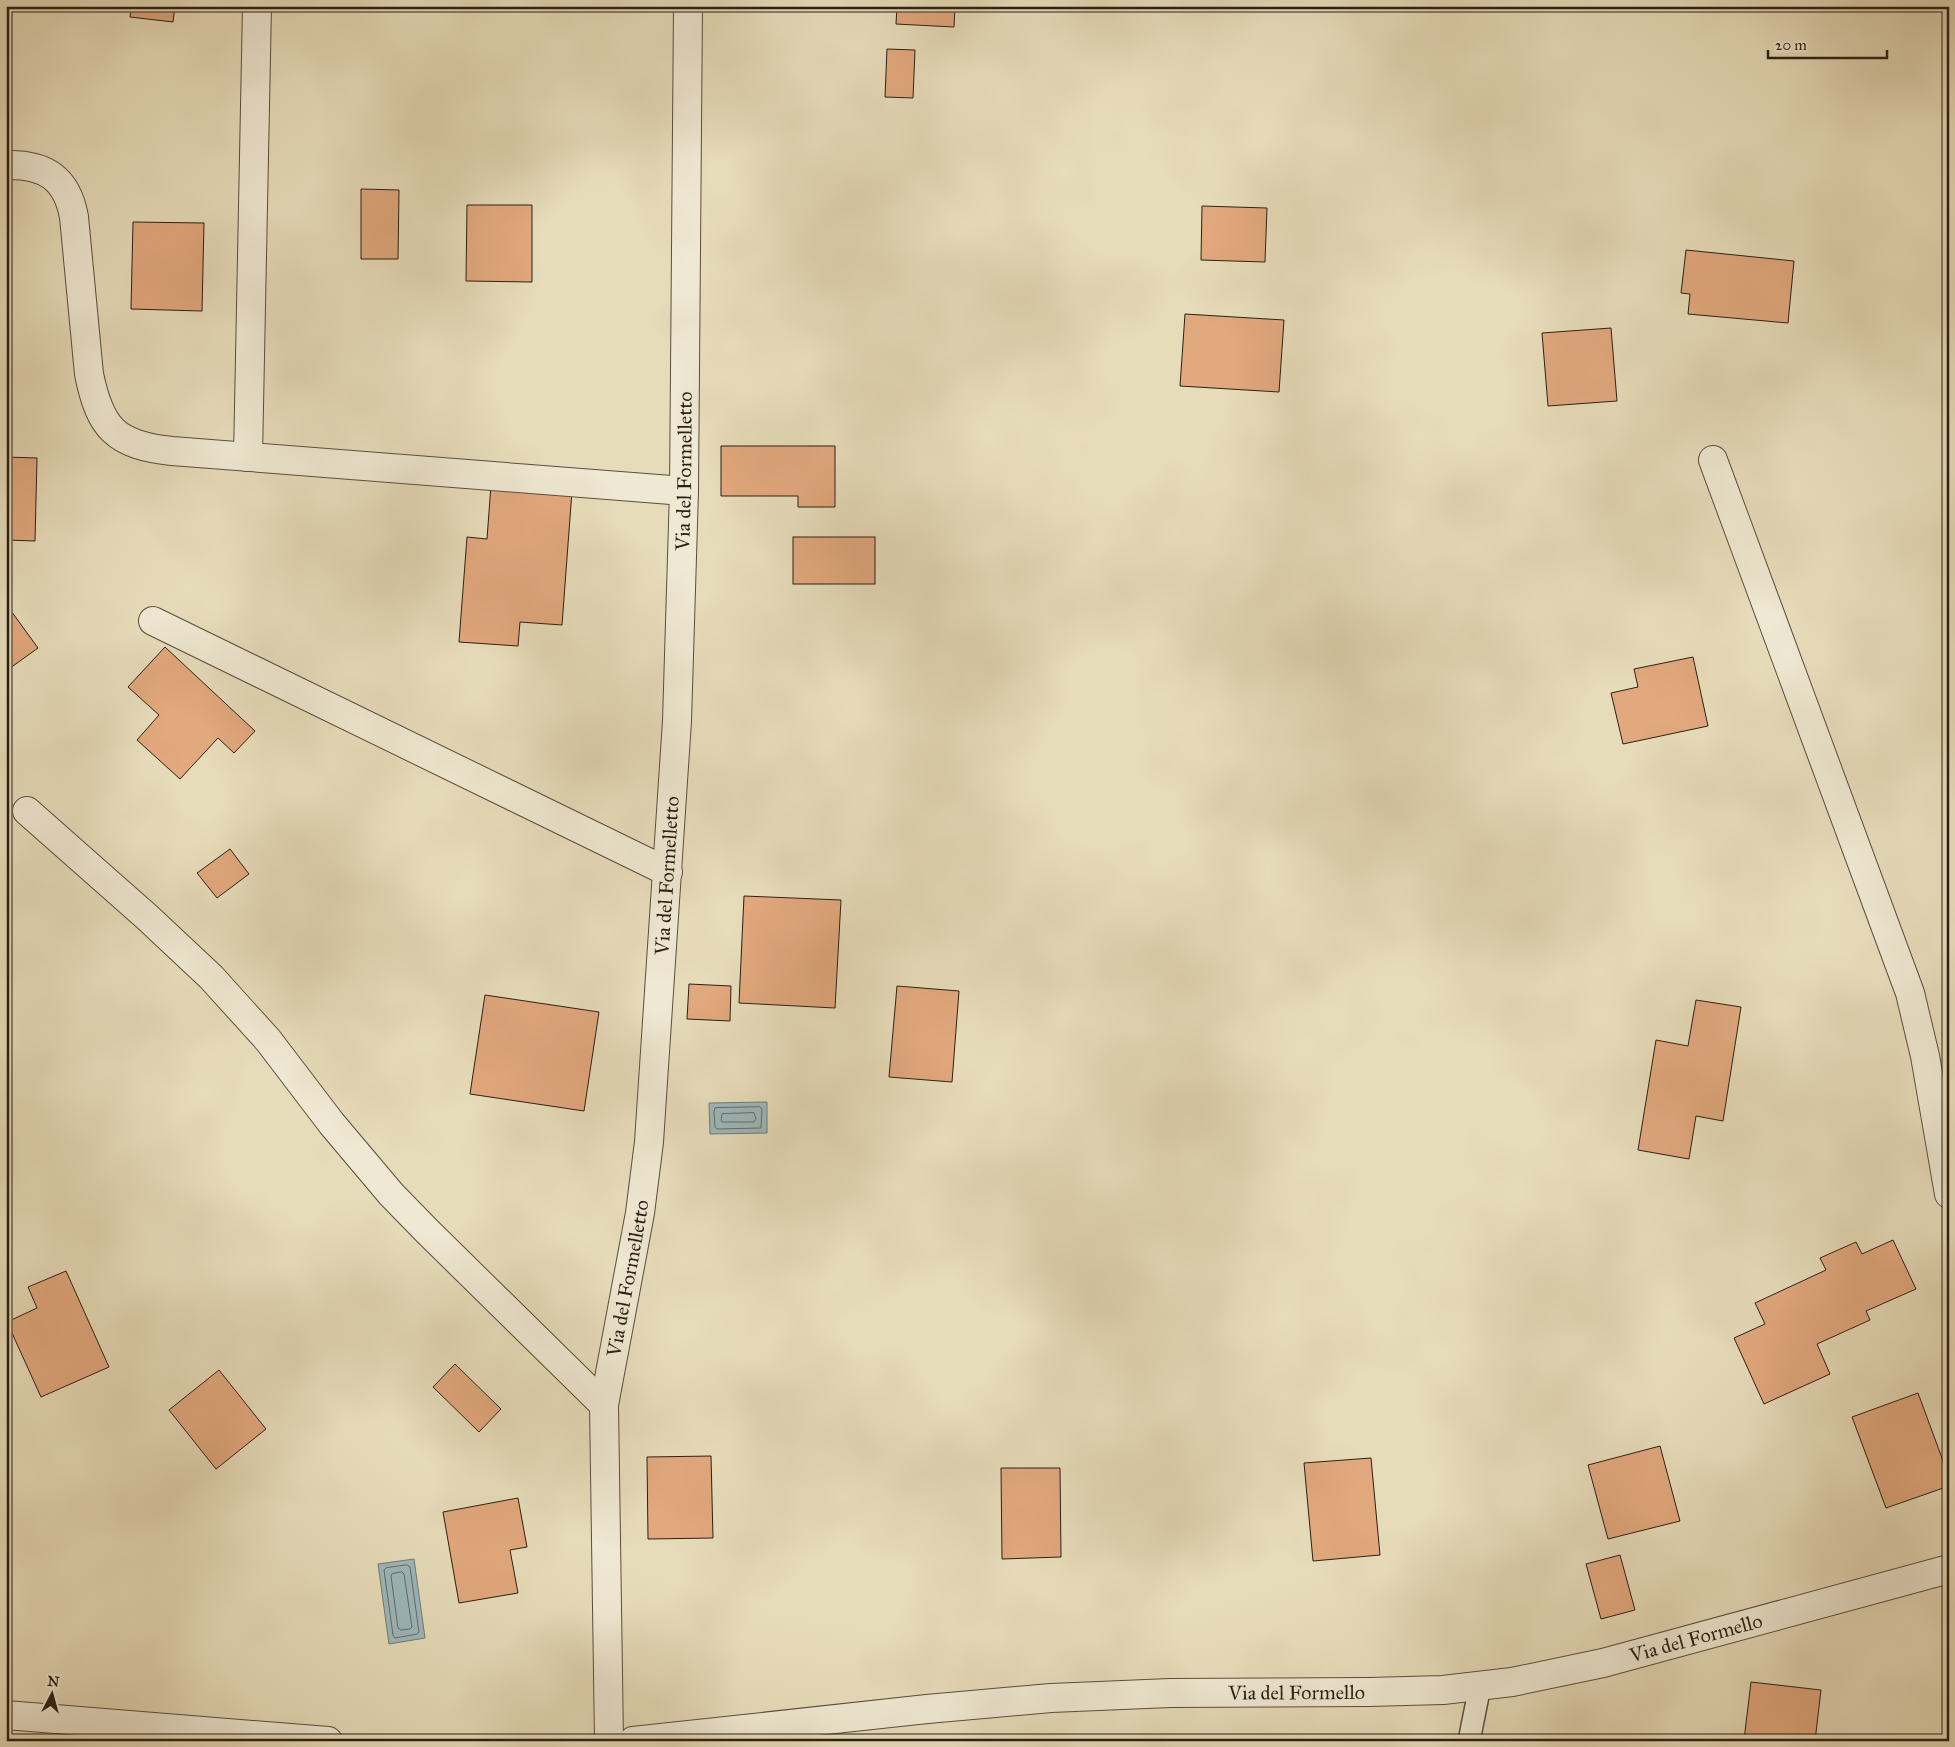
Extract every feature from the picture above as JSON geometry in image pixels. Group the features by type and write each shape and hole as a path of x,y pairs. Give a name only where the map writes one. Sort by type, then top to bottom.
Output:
{"street":[{"path":"248,457 257,6"},
{"name":"Via del Formelletto","path":"609,1741 604,1405 638,1222 648,1151 678,712 684,491 688,6"},
{"path":"6,165 27,166 44,171 61,184 70,197 74,217 89,374 97,405 104,420 110,428 127,441 144,448 684,491"},
{"path":"1712,460 1910,993 1925,1056 1949,1194"},
{"path":"153,621 668,872"},
{"path":"27,811 147,917 211,977 268,1040 332,1124 391,1194 604,1405"},
{"name":"Via del Formello","path":"633,1741 927,1709 1052,1698 1170,1693 1369,1692 1480,1686 1545,1676 1602,1663 1949,1569"},
{"path":"6,1715 328,1741"}],"lane":[{"path":"1469,1741 1480,1686"}],"water":[{"path":"767,1102 767,1133 710,1134 709,1103"},
{"path":"414,1559 425,1638 389,1644 378,1564"}],"building":[{"path":"131,6 175,6 173,22 130,17"},
{"path":"897,6 955,6 954,27 896,24"},
{"path":"887,49 915,50 913,98 885,97"},
{"path":"361,189 399,190 398,259 361,259"},
{"path":"6,198 11,198 7,259 6,259"},
{"path":"467,205 532,205 532,282 466,281"},
{"path":"1202,206 1267,208 1265,262 1201,260"},
{"path":"133,222 204,223 202,311 131,309"},
{"path":"1686,250 1794,261 1788,323 1688,314 1690,294 1681,293"},
{"path":"1185,314 1284,320 1279,392 1180,386"},
{"path":"1611,328 1617,401 1548,406 1542,333"},
{"path":"721,446 835,446 835,507 798,507 798,496 721,496"},
{"path":"6,457 37,458 35,541 6,540"},
{"path":"491,485 572,491 562,625 520,622 518,646 459,642 467,537 487,539"},
{"path":"793,537 875,537 875,584 793,584"},
{"path":"6,604 38,648 6,671"},
{"path":"165,647 255,731 234,753 218,738 180,779 137,740 159,715 128,687"},
{"path":"1693,657 1708,726 1623,744 1611,693 1638,687 1634,669"},
{"path":"230,849 249,874 217,898 197,873"},
{"path":"744,896 841,900 835,1008 739,1003"},
{"path":"689,984 731,986 730,1021 687,1019"},
{"path":"897,986 959,991 952,1082 889,1077"},
{"path":"485,995 599,1012 584,1111 470,1094"},
{"path":"1696,1000 1741,1007 1723,1121 1696,1116 1689,1159 1638,1150 1656,1040 1688,1046"},
{"path":"1893,1240 1916,1289 1866,1311 1870,1320 1817,1344 1830,1374 1764,1404 1734,1338 1765,1324 1755,1303 1826,1270 1820,1258 1856,1242 1862,1254"},
{"path":"66,1271 109,1367 41,1397 7,1322 37,1308 28,1287"},
{"path":"455,1364 501,1409 479,1432 433,1387"},
{"path":"219,1370 266,1429 216,1469 169,1410"},
{"path":"1918,1393 1949,1477 1949,1486 1886,1508 1852,1417"},
{"path":"1660,1446 1680,1521 1608,1539 1588,1465"},
{"path":"711,1456 713,1538 648,1539 647,1457"},
{"path":"1371,1458 1380,1555 1313,1561 1304,1463"},
{"path":"1001,1468 1060,1468 1061,1557 1002,1559"},
{"path":"518,1498 527,1547 510,1550 518,1593 459,1603 443,1512"},
{"path":"1620,1555 1635,1610 1601,1619 1586,1564"},
{"path":"1751,1682 1821,1690 1815,1741 1744,1740"}]}
